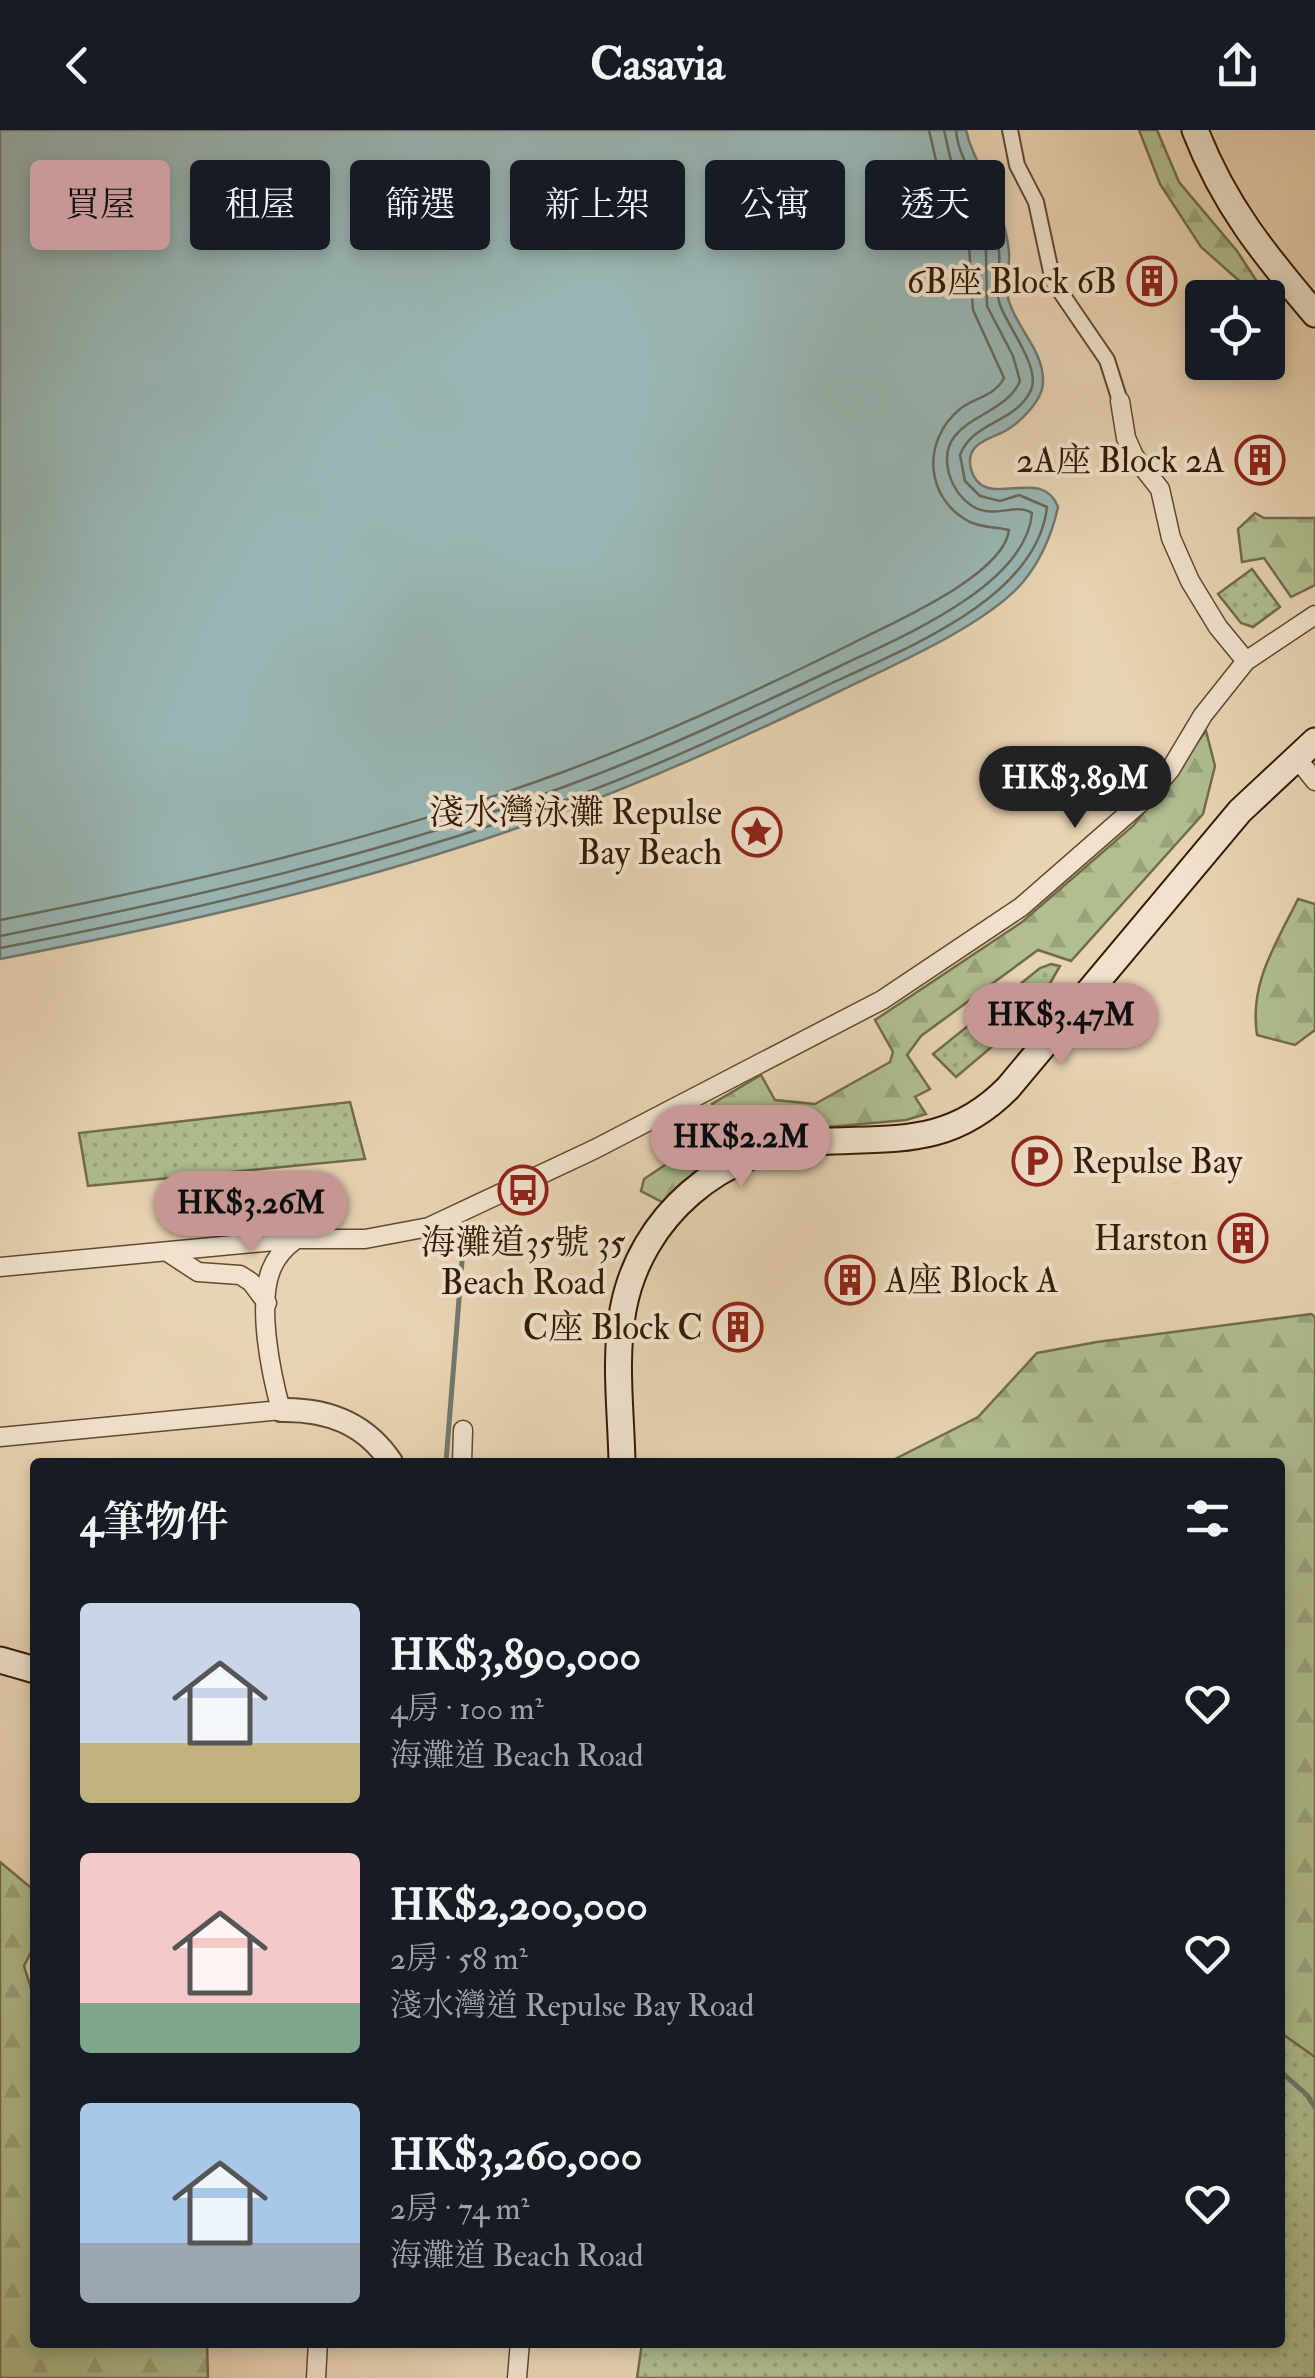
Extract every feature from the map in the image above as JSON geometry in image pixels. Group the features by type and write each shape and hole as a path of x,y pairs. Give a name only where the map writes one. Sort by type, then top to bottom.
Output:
{"main road":[{"path":"1195,130 1231,208 1265,256 1315,314"},
{"path":"622,1458 619,1351 626,1296 649,1242 680,1204 712,1175 762,1151 797,1143 912,1138 960,1124 986,1109 1030,1062 1240,810 1306,749"},
{"path":"0,1660 30,1669"}],"street":[{"path":"1010,130 1017,165 1036,202 1053,281 1107,360 1126,438 1134,456 1160,489 1171,538 1190,581 1218,627 1246,662"},
{"path":"0,1267 296,1239 366,1240 429,1227 596,1149 894,993 1021,907 1110,832 1170,770 1204,714 1246,662 1315,615"},
{"path":"1306,749 1315,780"},
{"path":"281,1410 271,1366 269,1275 296,1239"},
{"path":"169,1253 198,1272 240,1275 251,1282 267,1303"},
{"path":"0,1437 306,1410 342,1418 378,1445 388,1458"},
{"path":"462,1458 463,1430"},
{"path":"316,2378 318,2348"},
{"path":"517,2378 520,2348"}],"green space":[{"path":"1139,130 1157,130 1179,182 1256,280 1238,280 1201,247 1160,184"},
{"path":"1255,513 1264,518 1315,518 1315,585 1291,597 1264,558 1242,562 1238,529"},
{"path":"1252,569 1280,607 1253,627 1241,623 1218,594"},
{"path":"1206,731 1215,766 1203,814 1071,961 1038,950 921,1036 907,1055 930,1089 915,1097 926,1114 906,1120 806,1129 721,1150 676,1188 666,1204 641,1191 644,1179 725,1125 712,1104 761,1075 775,1100 815,1104 890,1062 893,1052 875,1020 1022,922 1134,825"},
{"path":"1298,899 1315,904 1315,1030 1295,1045 1257,1035 1256,1016 1266,964"},
{"path":"1060,966 1034,1011 956,1077 933,1054 1040,968"},
{"path":"350,1102 365,1159 88,1186 79,1133"},
{"path":"1311,1314 1315,1317 1315,2057 1285,2036 1285,1458 897,1458 978,1417 1037,1353"},
{"path":"0,1862 30,1887 30,1954 24,1966 30,1985 30,2348 207,2348 208,2378 0,2378"},
{"path":"1285,2036 1315,2057 1315,2378 637,2378 641,2348 1285,2348"}],"water":[{"path":"0,130 966,130 977,160 865,160 865,250 1005,250 1005,231 1009,252 1008,298 1039,359 1042,389 1021,419 974,449 971,469 978,482 987,488 1039,489 1050,495 1058,507 1035,565 1007,598 964,628 912,656 777,721 612,793 508,831 292,895 0,959"}],"waterway":[{"path":"446,1458 463,1249 454,1224"},
{"path":"1285,2075 1315,2107"}],"place":[{"name":"6B座 Block 6B","path":"1152,281"},
{"name":"2A座 Block 2A","path":"1260,460"},
{"name":"淺水灣泳灘 Repulse Bay Beach","path":"757,832"},
{"name":"Repulse Bay","path":"1037,1161"},
{"name":"海灘道35號 35 Beach Road","path":"523,1190"},
{"name":"Harston","path":"1243,1238"},
{"name":"A座 Block A","path":"850,1280"},
{"name":"C座 Block C","path":"738,1327"}]}
